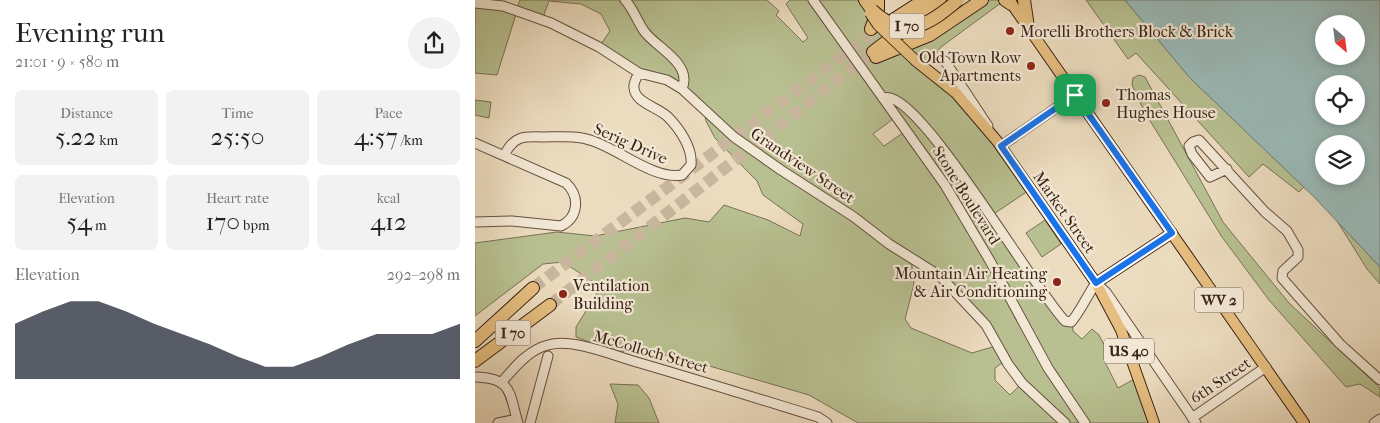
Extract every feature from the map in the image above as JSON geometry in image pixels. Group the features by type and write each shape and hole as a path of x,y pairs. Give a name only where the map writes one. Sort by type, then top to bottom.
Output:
{"highway":[{"name":"I 70","path":"870,5 877,10 874,30 923,0"},
{"name":"I 70","path":"940,0 875,54 930,36 980,1"},
{"path":"870,5 886,22 895,26 915,27 933,21 958,0"},
{"path":"1024,0 1028,27"},
{"name":"I 70","path":"475,330 533,288 475,341"},
{"name":"I 70","path":"475,360 550,305"}],"main road":[{"path":"1009,1 1172,233 1096,283"},
{"name":"Market Street","path":"870,5 878,25 897,45 956,93 999,144 1096,283"},
{"name":"WV 2","path":"1172,233 1304,423"},
{"name":"US 40","path":"1096,283 1121,330 1154,423"}],"street":[{"path":"625,0 643,30 681,67 685,78 682,89"},
{"name":"Stone Boulevard","path":"813,0 945,185 990,261 1048,368 1085,423"},
{"name":"Grandview Street","path":"475,3 503,6 551,23 592,43 639,73 667,80 682,89 735,137 781,170 854,217 889,244 940,276 986,325 1008,364 1022,383 1065,423"},
{"name":"Market Street","path":"945,61 999,144"},
{"name":"Serig Drive","path":"505,154 510,144 518,137 578,137 599,143 667,176 682,175 691,164 689,149 668,117 639,99 635,94 633,87 639,73"},
{"path":"999,144 1075,95"},
{"path":"884,98 891,97 898,101 925,127 982,202 1065,322 1071,322 1075,318 1083,301 1096,283"},
{"path":"475,143 505,154 566,182 575,196 575,212 567,223 554,226 512,221 475,222"},
{"path":"1227,169 1265,212 1287,231 1298,250 1298,257 1283,271 1282,278 1340,344 1380,380"},
{"name":"Market Street","path":"1096,283 1106,292 1194,420"},
{"name":"McColloch Street","path":"501,382 534,351 549,344 570,345 691,378 818,417 827,423"},
{"path":"530,423 548,356"},
{"path":"479,377 515,367 511,385 518,421 499,423"},
{"name":"6th Street","path":"1194,420 1266,368"},
{"path":"479,377 501,382 512,393"},
{"path":"1374,423 1380,419"}],"green space":[{"path":"520,0 767,0 779,11 776,15 803,42 808,38 786,4 790,0 864,0 899,46 982,0 1005,0 941,47 925,69 942,81 1031,189 992,215 1063,320 1072,320 1073,331 1082,339 1092,329 1099,335 1111,358 1105,362 1118,388 1138,377 1154,423 858,423 809,395 675,356 609,350 576,337 576,327 601,287 563,262 543,264 475,316 475,243 557,232 595,236 685,218 709,222 724,205 768,220 800,236 803,224 763,195 757,181 715,138 706,121 703,107 697,101 599,47 610,31 601,14 581,4 549,1 542,20 517,11 497,75 475,73 475,3 516,11","holes":["897,116 907,130 884,146 873,134","911,258 940,276 999,345 972,353 911,328 905,319 914,284","1006,360 1022,383 1010,395 995,380 995,368"]},
{"path":"1086,0 1125,0 1190,78 1304,187 1299,192 1263,164 1249,177 1136,53 1128,59"},
{"path":"1139,75 1145,77 1223,222 1289,303 1380,388 1380,397 1360,384 1346,387 1269,300 1222,237 1144,111 1132,85 1133,78"},
{"path":"475,100 491,102 489,118 475,115"},
{"path":"1045,220 1061,244 1042,257 1026,233"},
{"path":"1337,221 1380,267 1380,284 1367,269"},
{"path":"610,384 638,385 649,398 659,423 615,423 618,404"}],"water":[{"path":"1125,0 1380,0 1380,267 1315,198 1190,78"}],"tunnel":[{"path":"533,288 877,30"},
{"path":"550,305 873,52"}],"place":[{"name":"Morelli Brothers Block & Brick","path":"1010,31"},
{"name":"Old Town Row Apartments","path":"1031,66"},
{"name":"Thomas Hughes House","path":"1106,103"},
{"name":"Mountain Air Heating & Air Conditioning","path":"1057,282"},
{"name":"Ventilation Building","path":"563,294"}],"route":[{"path":"1075,95 1172,233 1096,283 1001,146 1075,95"}]}
